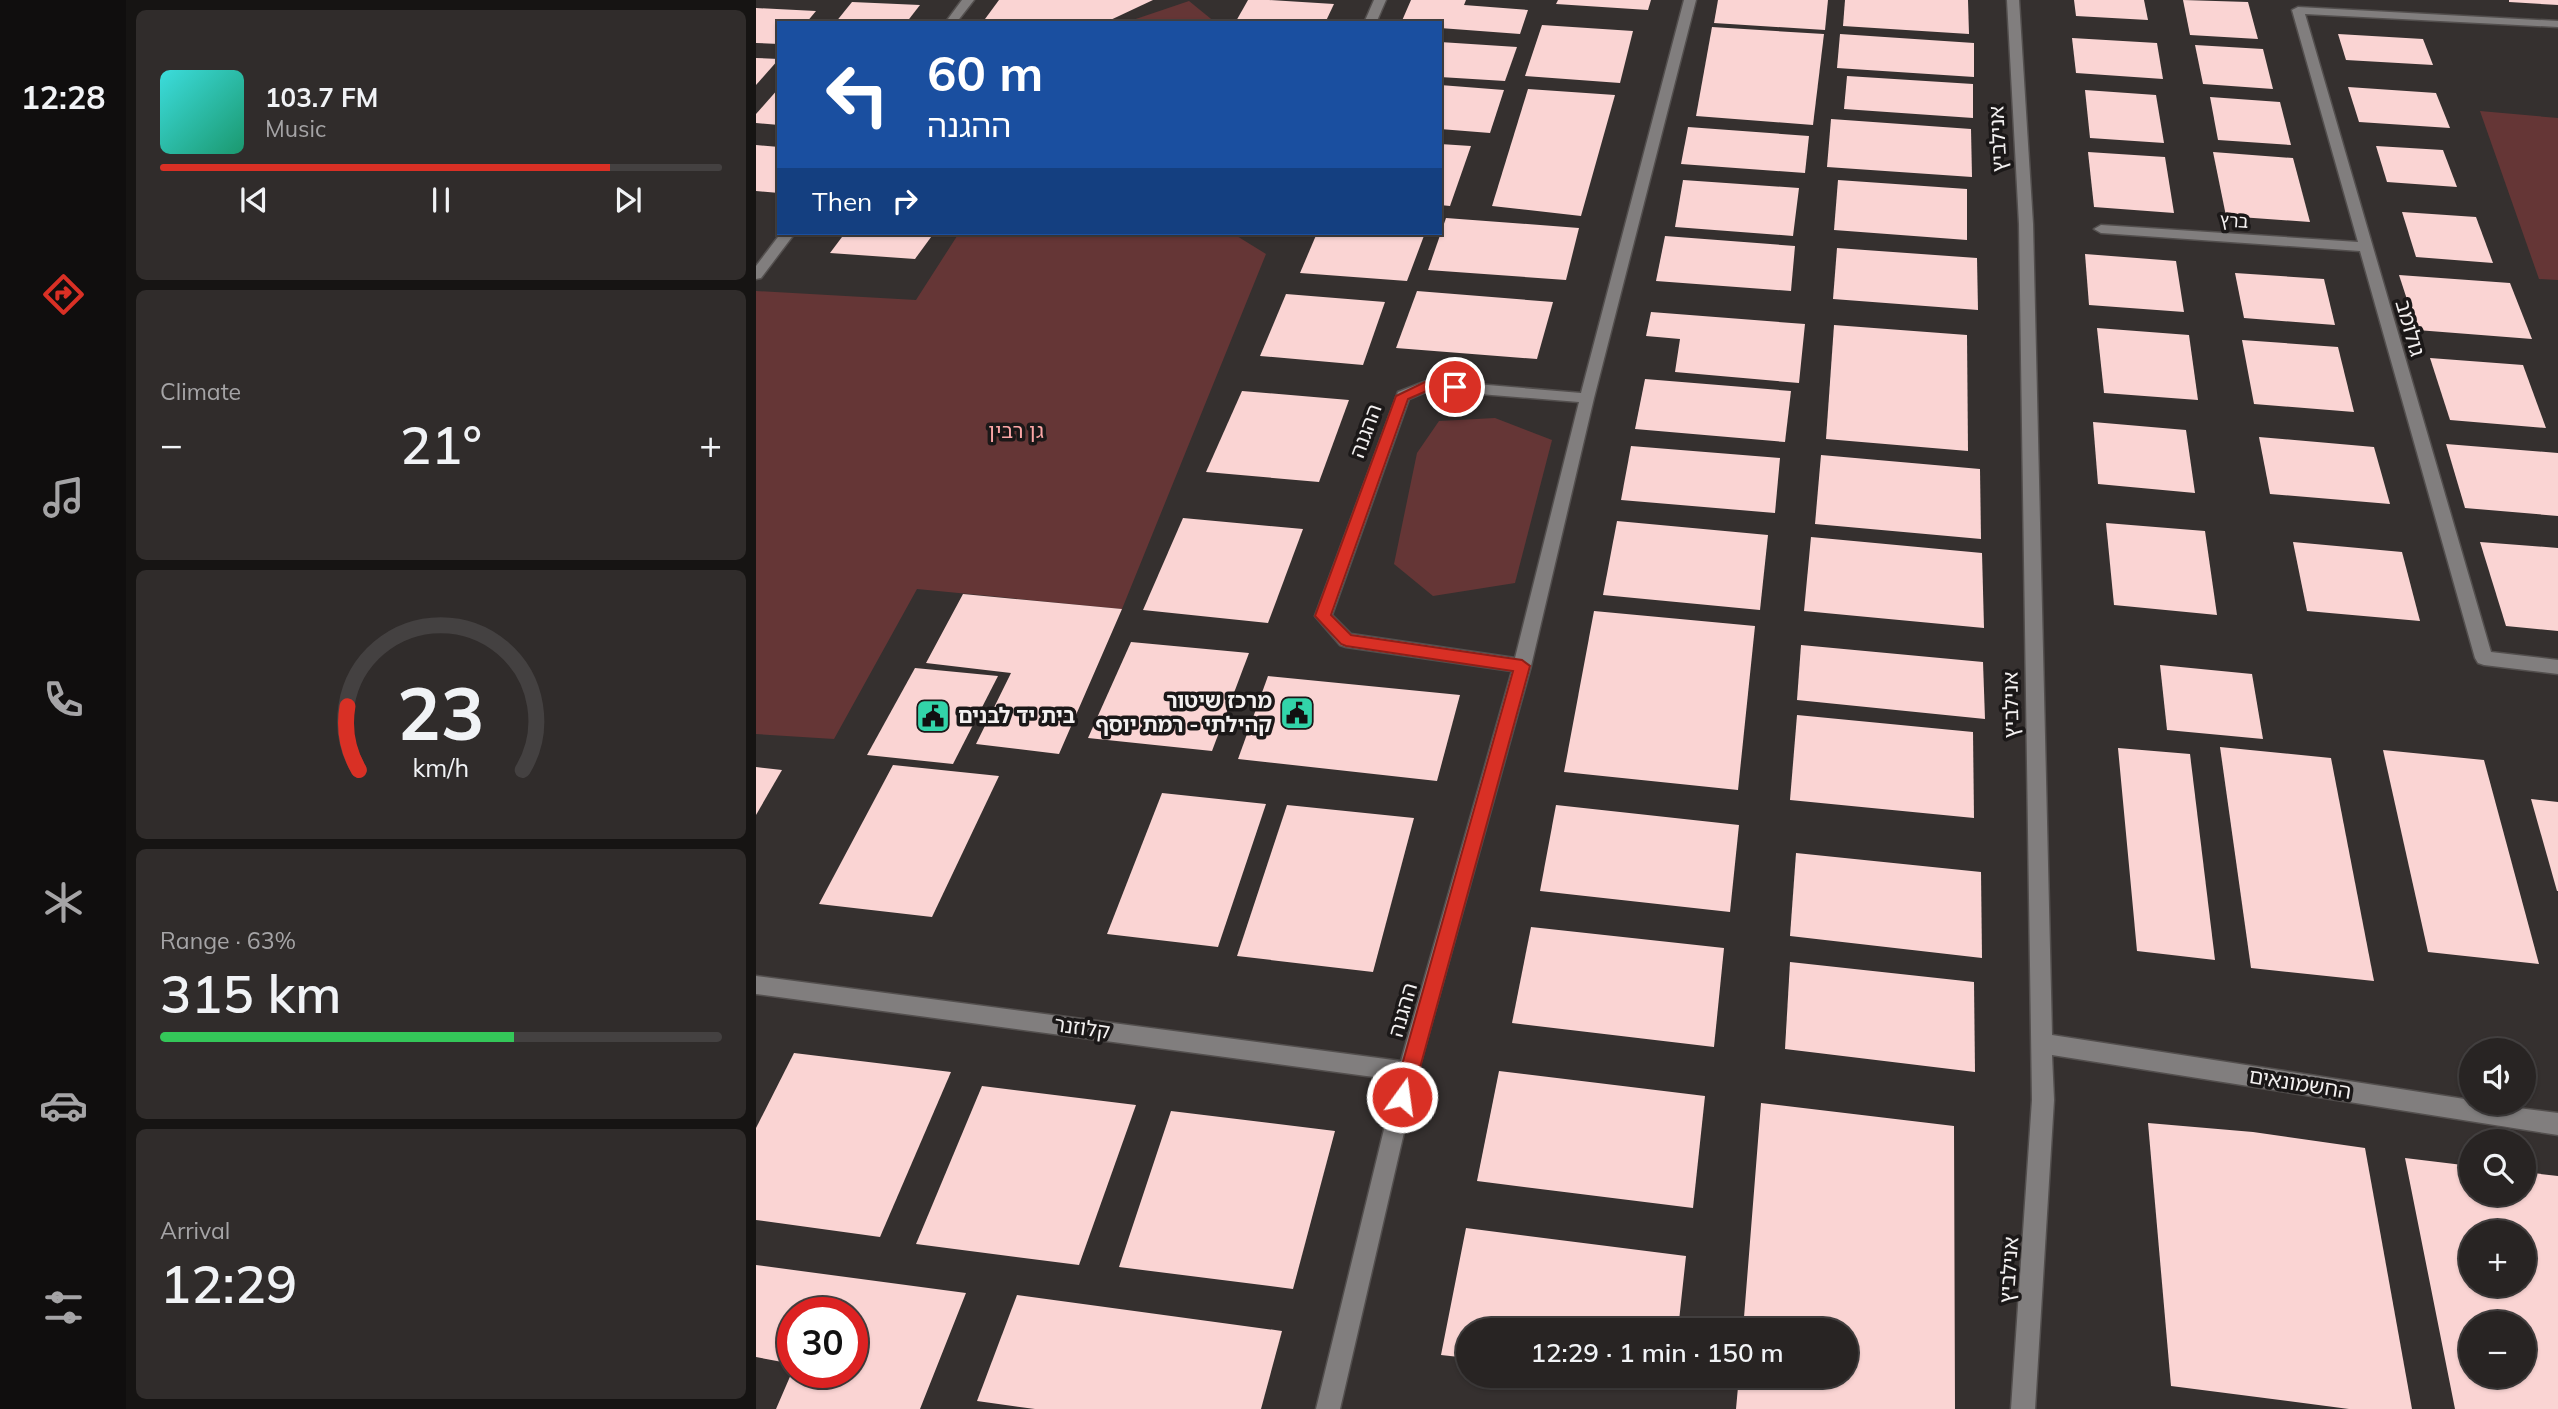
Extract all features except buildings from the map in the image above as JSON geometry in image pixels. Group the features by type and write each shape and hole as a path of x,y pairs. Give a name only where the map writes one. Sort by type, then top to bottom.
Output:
{"street":[{"path":"952,21 968,0"},
{"path":"1371,21 1380,0"},
{"name":"ההגנה","path":"1328,1409 1408,1072 1522,666 1587,398 1690,0"},
{"name":"אנילביץ","path":"2013,0 2026,223 2043,1100 2023,1409"},
{"name":"גולומב","path":"2558,24 2298,10 2484,658 2558,667"},
{"name":"ברץ","path":"2101,229 2365,247"},
{"path":"756,275 786,235"},
{"name":"ההגנה","path":"1522,666 1346,640 1322,616 1403,396 1429,385 1587,398"},
{"name":"קלוזנר","path":"756,985 1408,1072"},
{"name":"החשמונאים","path":"2041,1044 2558,1124"}],"green space":[{"path":"1189,1 1214,21 1130,21"},
{"path":"2480,111 2558,118 2558,280 2539,279"},
{"name":"גן רבין","path":"958,235 1235,235 1266,254 1122,609 917,589 834,739 756,734 756,291 916,300"},
{"path":"1495,418 1552,440 1515,583 1433,596 1394,564 1417,453 1439,421"}],"place":[{"name":"מרכז שיטור קהילתי - רמת יוסף","path":"1297,713"},
{"name":"בית יד לבנים","path":"933,716"}],"route":[{"path":"1402,1097 1522,666 1346,640 1322,616 1403,396 1429,385 1455,387"}]}
